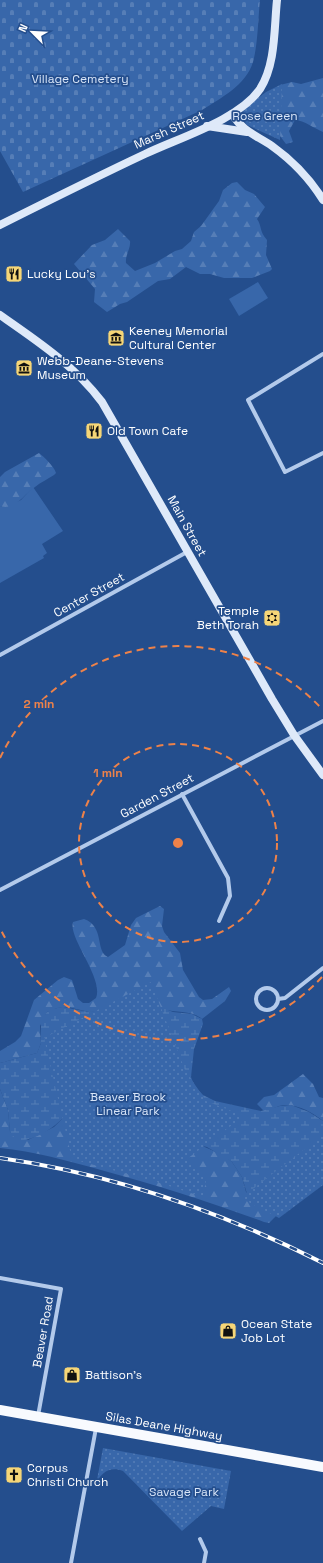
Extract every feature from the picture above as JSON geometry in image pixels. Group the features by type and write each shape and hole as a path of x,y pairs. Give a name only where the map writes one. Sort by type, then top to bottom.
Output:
{"main road":[{"name":"Silas Deane Highway","path":"0,1410 323,1467"}],"street":[{"name":"Marsh Street","path":"0,225 138,157 232,114 252,99 266,77 272,48 277,0"},
{"path":"232,114 239,125 272,146 293,163 309,180 323,200"},
{"path":"206,126 250,133"},
{"name":"Main Street","path":"0,314 71,368 94,390 110,413 187,552 294,735 323,775"},
{"path":"323,354 248,400 285,472 323,453"},
{"name":"Center Street","path":"0,655 187,552"},
{"name":"Garden Street","path":"0,890 323,721"},
{"path":"182,794 228,878 230,896 219,921"},
{"path":"278,999 284,998 323,968"},
{"path":"267,987 274,989 278,999 273,1008 266,1010 257,1005 255,998 260,989 267,987"},
{"name":"Beaver Road","path":"0,1278 61,1289 38,1416"},
{"path":"71,1563 96,1427"},
{"path":"200,1539 206,1552 204,1563"}],"green space":[{"name":"Village Cemetery","path":"0,0 260,0 255,55 250,70 245,78 225,96 202,110 23,192 0,151"},
{"path":"323,78 323,132 306,123 295,120 289,131 293,142 286,144 280,136 280,85 292,82 301,84"},
{"name":"Rose Green","path":"282,84 280,140 247,125 242,117 244,109 266,92"},
{"path":"237,182 245,190 254,194 265,207 257,219 267,240 266,255 272,269 270,271 252,278 224,278 210,274 200,274 186,267 170,279 158,281 127,302 120,304 107,312 94,302 95,289 74,264 92,245 105,240 118,229 130,241 126,263 135,271 155,263 175,251 182,249 191,241 194,232 201,226 219,201 223,190 232,183"},
{"path":"258,282 268,298 239,316 229,299"},
{"path":"39,453 46,459 56,473 37,485 15,504 5,507 0,506 0,477 5,472"},
{"path":"33,487 63,531 42,544 47,553 43,556 44,558 0,583 0,506 5,507 21,500"},
{"path":"160,906 164,909 162,926 164,932 180,953 183,970 199,997 203,1000 212,999 229,987 231,991 225,1001 202,1019 193,1014 163,1009 89,1012 68,1007 57,1008 47,1012 40,1026 41,1043 37,1053 0,1063 0,1051 15,1042 21,1036 34,1000 58,980 64,977 72,980 78,999 83,1003 89,1003 96,998 97,990 95,980 76,938 73,929 73,922 84,919 91,922 95,927 102,950 108,957 125,945 131,925 136,918"},
{"name":"Beaver Brook Linear Park","path":"151,982 185,1070 206,1101 244,1116 187,1159 206,1180 203,1197 160,1183 72,1159 44,1038"},
{"path":"153,1004 173,1012 192,1014 202,1019 203,1024 194,1049 191,1077 194,1085 203,1095 215,1101 261,1111 291,1105 309,1112 323,1121 323,1181 248,1197 242,1177 232,1162 207,1147 66,1115 56,1125 44,1133 17,1141 10,1132 8,1110 0,1089 0,1063 37,1053 41,1043 41,1021 47,1012 52,1009 63,1007 89,1012"},
{"path":"303,1074 313,1084 319,1097 323,1098 323,1121 308,1111 291,1105 279,1106 264,1111 257,1104 264,1097 274,1095"},
{"path":"0,1089 8,1110 10,1132 28,1140 54,1127 66,1115 200,1145 223,1155 232,1162 242,1177 246,1192 276,1216 269,1223 264,1222 163,1188 76,1163 25,1151 0,1148"},
{"path":"323,1135 323,1185 279,1218 241,1198"},
{"name":"Savage Park","path":"103,1448 231,1471 224,1509 211,1506 182,1531 123,1471 114,1469 106,1471 100,1477 96,1485"}],"railway":[{"path":"0,1158 84,1174 166,1197 246,1227 323,1263"}],"place":[{"name":"Lucky Lou's","path":"14,274"},
{"name":"Keeney Memorial Cultural Center","path":"116,338"},
{"name":"Webb-Deane-Stevens Museum","path":"24,368"},
{"name":"Old Town Cafe","path":"94,431"},
{"name":"Temple Beth Torah","path":"272,618"},
{"name":"Ocean State Job Lot","path":"228,1331"},
{"name":"Battison's","path":"72,1375"},
{"name":"Corpus Christi Church","path":"14,1475"}]}
